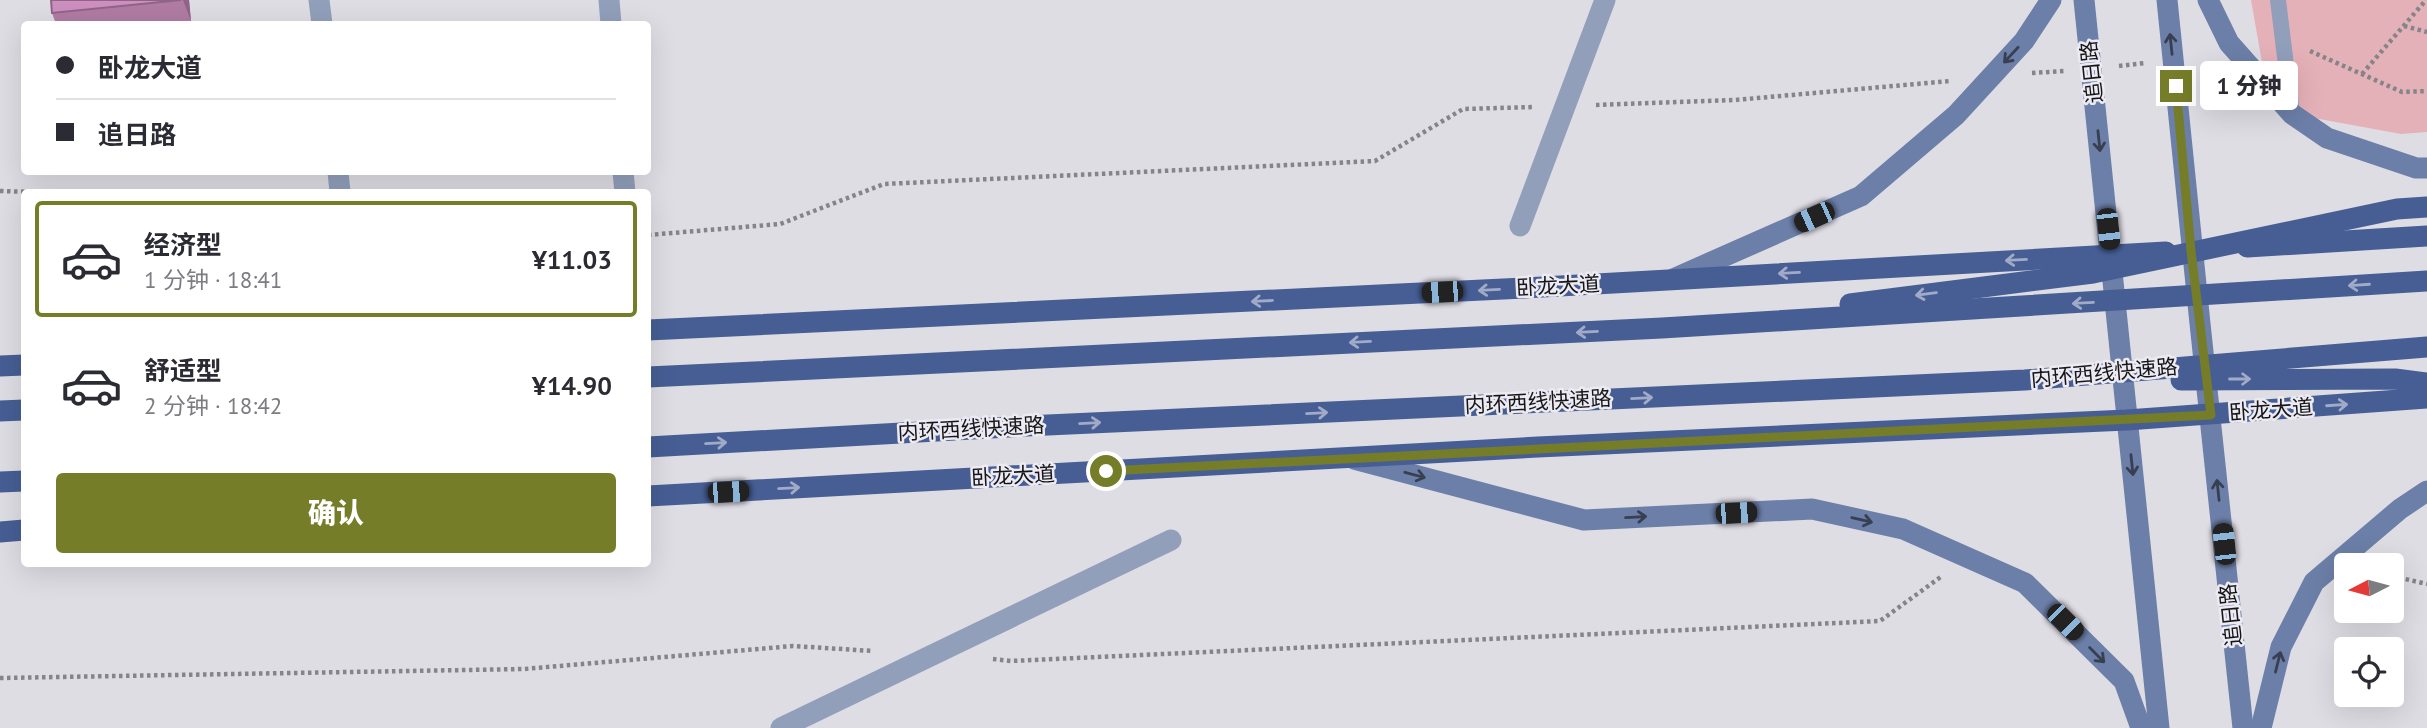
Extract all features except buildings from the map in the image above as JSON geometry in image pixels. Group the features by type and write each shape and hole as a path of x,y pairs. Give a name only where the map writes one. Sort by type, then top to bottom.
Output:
{"highway":[{"path":"1662,328 2093,273 2397,209 2427,207"},
{"name":"卧龙大道","path":"651,330 1673,279 2427,236"},
{"path":"651,377 1662,328 2427,281"},
{"name":"内环西线快速路","path":"651,447 1026,426 2025,380 2427,347"},
{"path":"0,366 21,365"},
{"path":"2025,380 2395,379 2427,383"},
{"name":"卧龙大道","path":"651,496 1349,457 2127,420 2427,398"},
{"path":"0,411 21,410"},
{"path":"0,482 21,481"},
{"path":"0,532 21,530"}],"main road":[{"path":"1673,279 1861,196 1956,115 2024,41 2051,0"},
{"name":"追日路","path":"2084,0 2159,728"},
{"name":"追日路","path":"2167,0 2191,251 2211,415 2243,728"},
{"path":"2208,0 2229,43 2292,114 2327,138 2416,168 2427,168"},
{"path":"1349,457 1584,520 1812,509 1903,530 2025,583 2123,681 2141,728"},
{"path":"2261,728 2281,647 2314,582 2400,509 2427,491"}],"street":[{"path":"319,0 322,21"},
{"path":"609,0 611,21"},
{"path":"1520,226 1605,0"},
{"path":"781,728 1171,540"}],"lane":[{"path":"2278,0 2292,114"}],"path":[{"path":"2362,74 2426,0"},
{"path":"2404,26 2427,32"},
{"path":"0,191 21,192"},
{"path":"2404,579 2427,584"}],"shaded area":[{"path":"2251,0 2427,0 2427,132 2401,134 2292,114 2267,91"}],"route":[{"path":"1106,471 1538,447 2211,415 2191,251 2176,86"}]}
